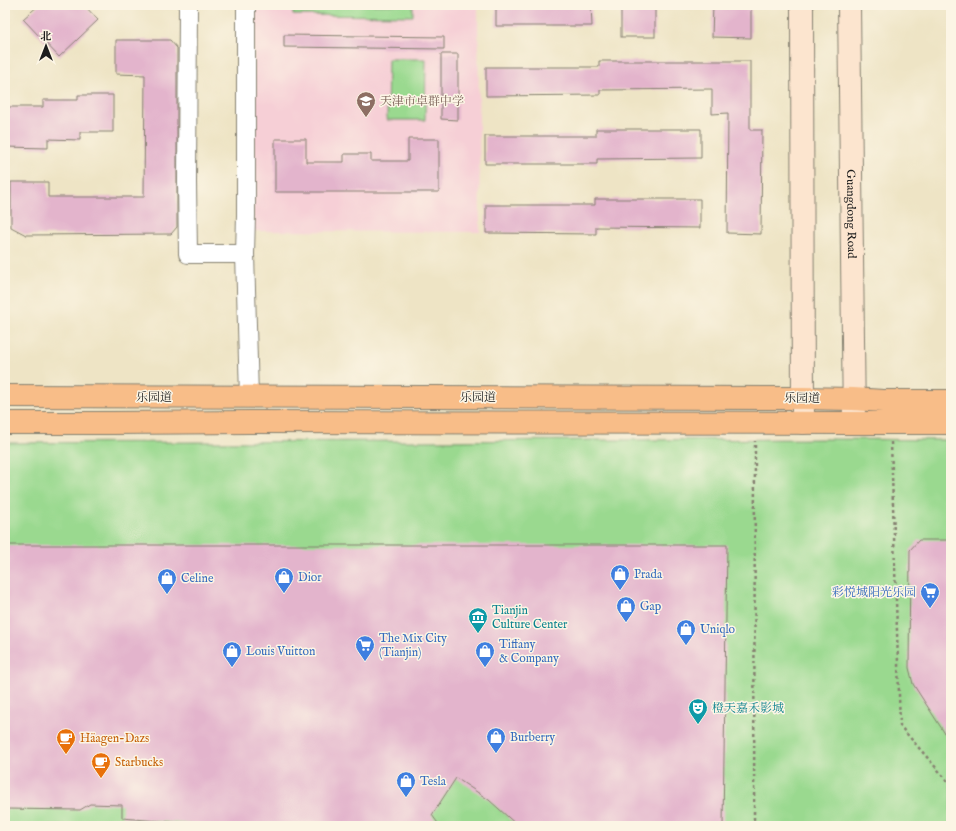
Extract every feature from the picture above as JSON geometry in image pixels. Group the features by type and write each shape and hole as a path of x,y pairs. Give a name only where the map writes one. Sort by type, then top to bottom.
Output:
{"main road":[{"path":"802,5 803,423"},
{"name":"Guangdong Road","path":"848,5 854,423"},
{"name":"乐园道","path":"5,396 803,398 883,401 951,401"},
{"path":"249,397 249,422"},
{"name":"乐园道","path":"5,423 951,422"}],"street":[{"path":"188,5 188,254 245,254"},
{"path":"246,5 245,254 249,397"}],"path":[{"path":"754,826 755,422"},
{"path":"890,423 900,726 951,785"},
{"path":"940,826 951,823"}],"shaded area":[{"name":"天津市卓群中学","path":"254,5 478,5 480,232 253,231"}],"green space":[{"path":"293,5 413,5 413,16 293,15"},
{"path":"388,59 426,59 425,120 387,120"},
{"name":"Tianjin Culture Center","path":"831,439 951,440 951,826 5,826 5,443"}],"building":[{"path":"39,5 84,5 98,20 59,57 23,19"},
{"path":"496,5 591,5 592,26 496,26"},
{"path":"621,5 655,5 655,37 621,37"},
{"path":"713,5 751,5 751,38 712,37"},
{"path":"284,35 444,37 444,49 284,47"},
{"path":"116,40 170,40 177,48 177,227 171,234 26,235 11,227 11,182 48,182 48,197 144,197 145,75 116,74"},
{"path":"441,54 458,54 458,120 441,119"},
{"path":"599,61 750,61 750,130 762,130 761,234 727,233 728,113 712,114 712,89 600,90 600,95 486,96 486,67 599,67"},
{"path":"78,95 113,95 113,132 80,132 80,140 48,139 48,148 5,147 5,107 43,107 43,100 78,100"},
{"path":"596,129 701,129 701,158 597,159 597,164 485,164 485,136 596,136"},
{"path":"275,139 306,139 306,162 344,162 344,154 371,154 371,161 408,161 408,139 439,139 439,192 275,192"},
{"path":"595,199 700,199 700,228 596,227 596,234 486,233 486,205 595,205"},
{"name":"彩悦城阳光乐园","path":"919,540 951,540 951,743 913,684 909,668 910,550"},
{"name":"The Mix City (Tianjin)","path":"5,545 727,545 723,826 518,826 489,800 456,778 432,815 440,826 215,826 122,818 122,805 90,804 80,810 5,809"}],"place":[{"name":"天津市卓群中学","path":"366,118"},
{"name":"Prada","path":"620,591"},
{"name":"Dior","path":"284,594"},
{"name":"Celine","path":"167,595"},
{"name":"彩悦城阳光乐园","path":"930,609"},
{"name":"Gap","path":"626,623"},
{"name":"Tianjin Culture Center","path":"478,634"},
{"name":"Uniqlo","path":"686,646"},
{"name":"The Mix City (Tianjin)","path":"365,662"},
{"name":"Louis Vuitton","path":"232,668"},
{"name":"Tiffany & Company","path":"485,668"},
{"name":"橙天嘉禾影城","path":"698,725"},
{"name":"Burberry","path":"496,754"},
{"name":"Häagen-Dazs","path":"66,755"},
{"name":"Starbucks","path":"101,779"},
{"name":"Tesla","path":"406,798"}]}
